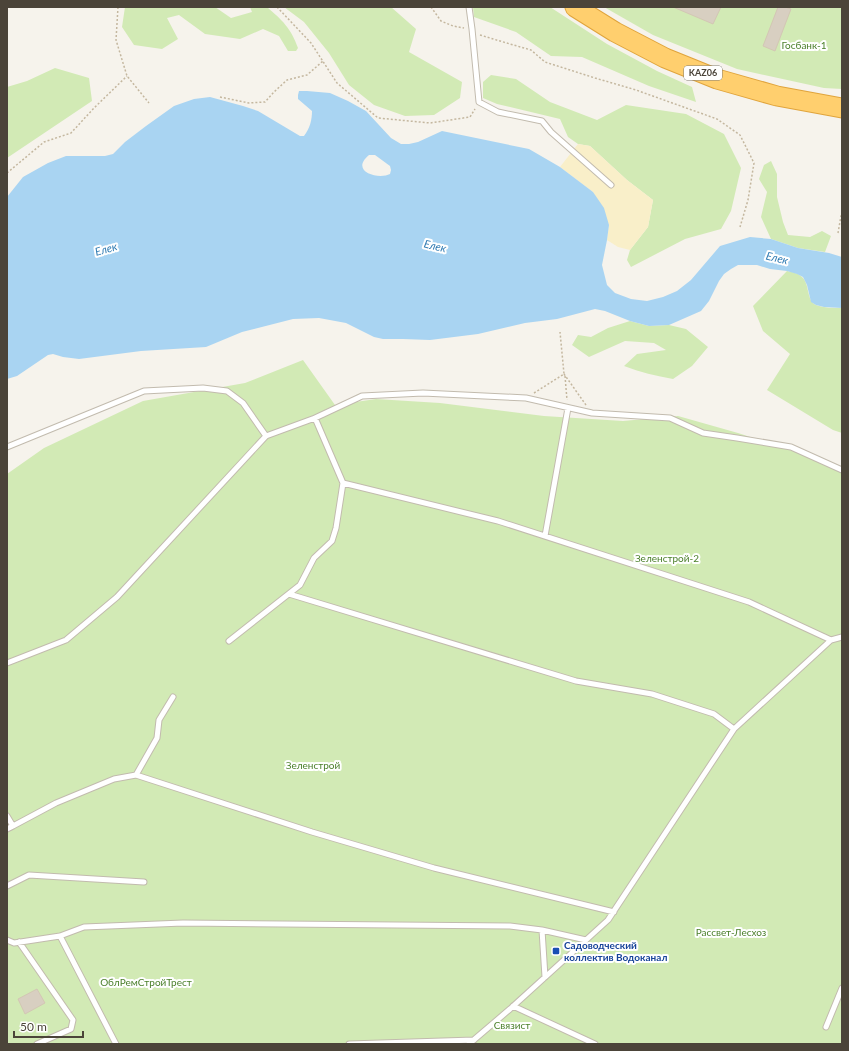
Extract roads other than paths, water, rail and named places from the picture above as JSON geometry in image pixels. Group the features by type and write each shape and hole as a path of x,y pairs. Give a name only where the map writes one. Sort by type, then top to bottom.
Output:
{"highway":[{"name":"KАZ06","path":"575,7 615,32 665,58 717,79 777,96 842,108"}],"lane":[{"path":"469,7 479,102 498,112 542,121 551,132 611,185"},
{"path":"7,447 144,391 203,388 227,391 243,403 266,436"},
{"path":"7,663 66,640 117,597 266,436 315,418 362,396 423,393 526,398 592,413 670,418 703,433 791,447 842,470"},
{"path":"545,536 568,408"},
{"path":"229,641 300,586 314,558 332,541 336,528 343,483 315,418"},
{"path":"343,483 498,521 545,536 749,602 831,640"},
{"path":"289,594 576,681 652,694 714,714 734,729"},
{"path":"469,1044 608,920 734,729 831,640 842,637"},
{"path":"136,775 157,738 159,720 173,697"},
{"path":"7,829 56,803 114,778 136,775 304,829 427,866 614,912"},
{"path":"7,816 13,826"},
{"path":"7,886 29,875 144,882"},
{"path":"7,940 14,943 60,936 84,927 183,923 510,926 542,930 586,940"},
{"path":"542,930 545,977"},
{"path":"60,936 116,1044"},
{"path":"19,942 73,1020 71,1029 37,1044"},
{"path":"826,1027 842,988"},
{"path":"513,1006 595,1044"},
{"path":"349,1044 474,1040"}],"water":[{"name":"Елек","path":"299,91 330,93 348,101 366,111 391,138 401,144 418,142 442,131 529,149 560,167 593,192 604,208 609,225 602,265 607,285 615,293 631,299 647,301 663,297 677,291 691,280 720,246 750,237 771,239 798,248 829,253 842,257 842,308 824,307 811,302 807,285 803,277 797,274 757,265 738,265 724,274 709,301 701,311 669,325 649,326 595,309 557,319 525,323 478,334 430,340 383,339 374,337 346,323 319,318 293,319 242,332 206,347 141,351 79,359 53,354 48,355 17,376 7,379 7,197 23,177 48,163 66,156 105,156 113,154 125,142 174,106 194,99 210,97 258,111 300,136 304,136 308,130 312,118 312,111 298,99","holes":["369,155 375,155 390,166 390,174 379,176 373,175 364,170 362,166 364,161"]}],"place":[{"name":"Садоводческий коллектив Водоканал","path":"556,951"}],"park label":[{"name":"Госбанк-1","path":"804,45"},
{"name":"Зеленстрой-2","path":"667,558"},
{"name":"Зеленстрой","path":"313,765"},
{"name":"Рассвет-Лесхоз","path":"731,932"},
{"name":"ОблРемСтройТрест","path":"146,982"},
{"name":"Связист","path":"512,1025"}]}
